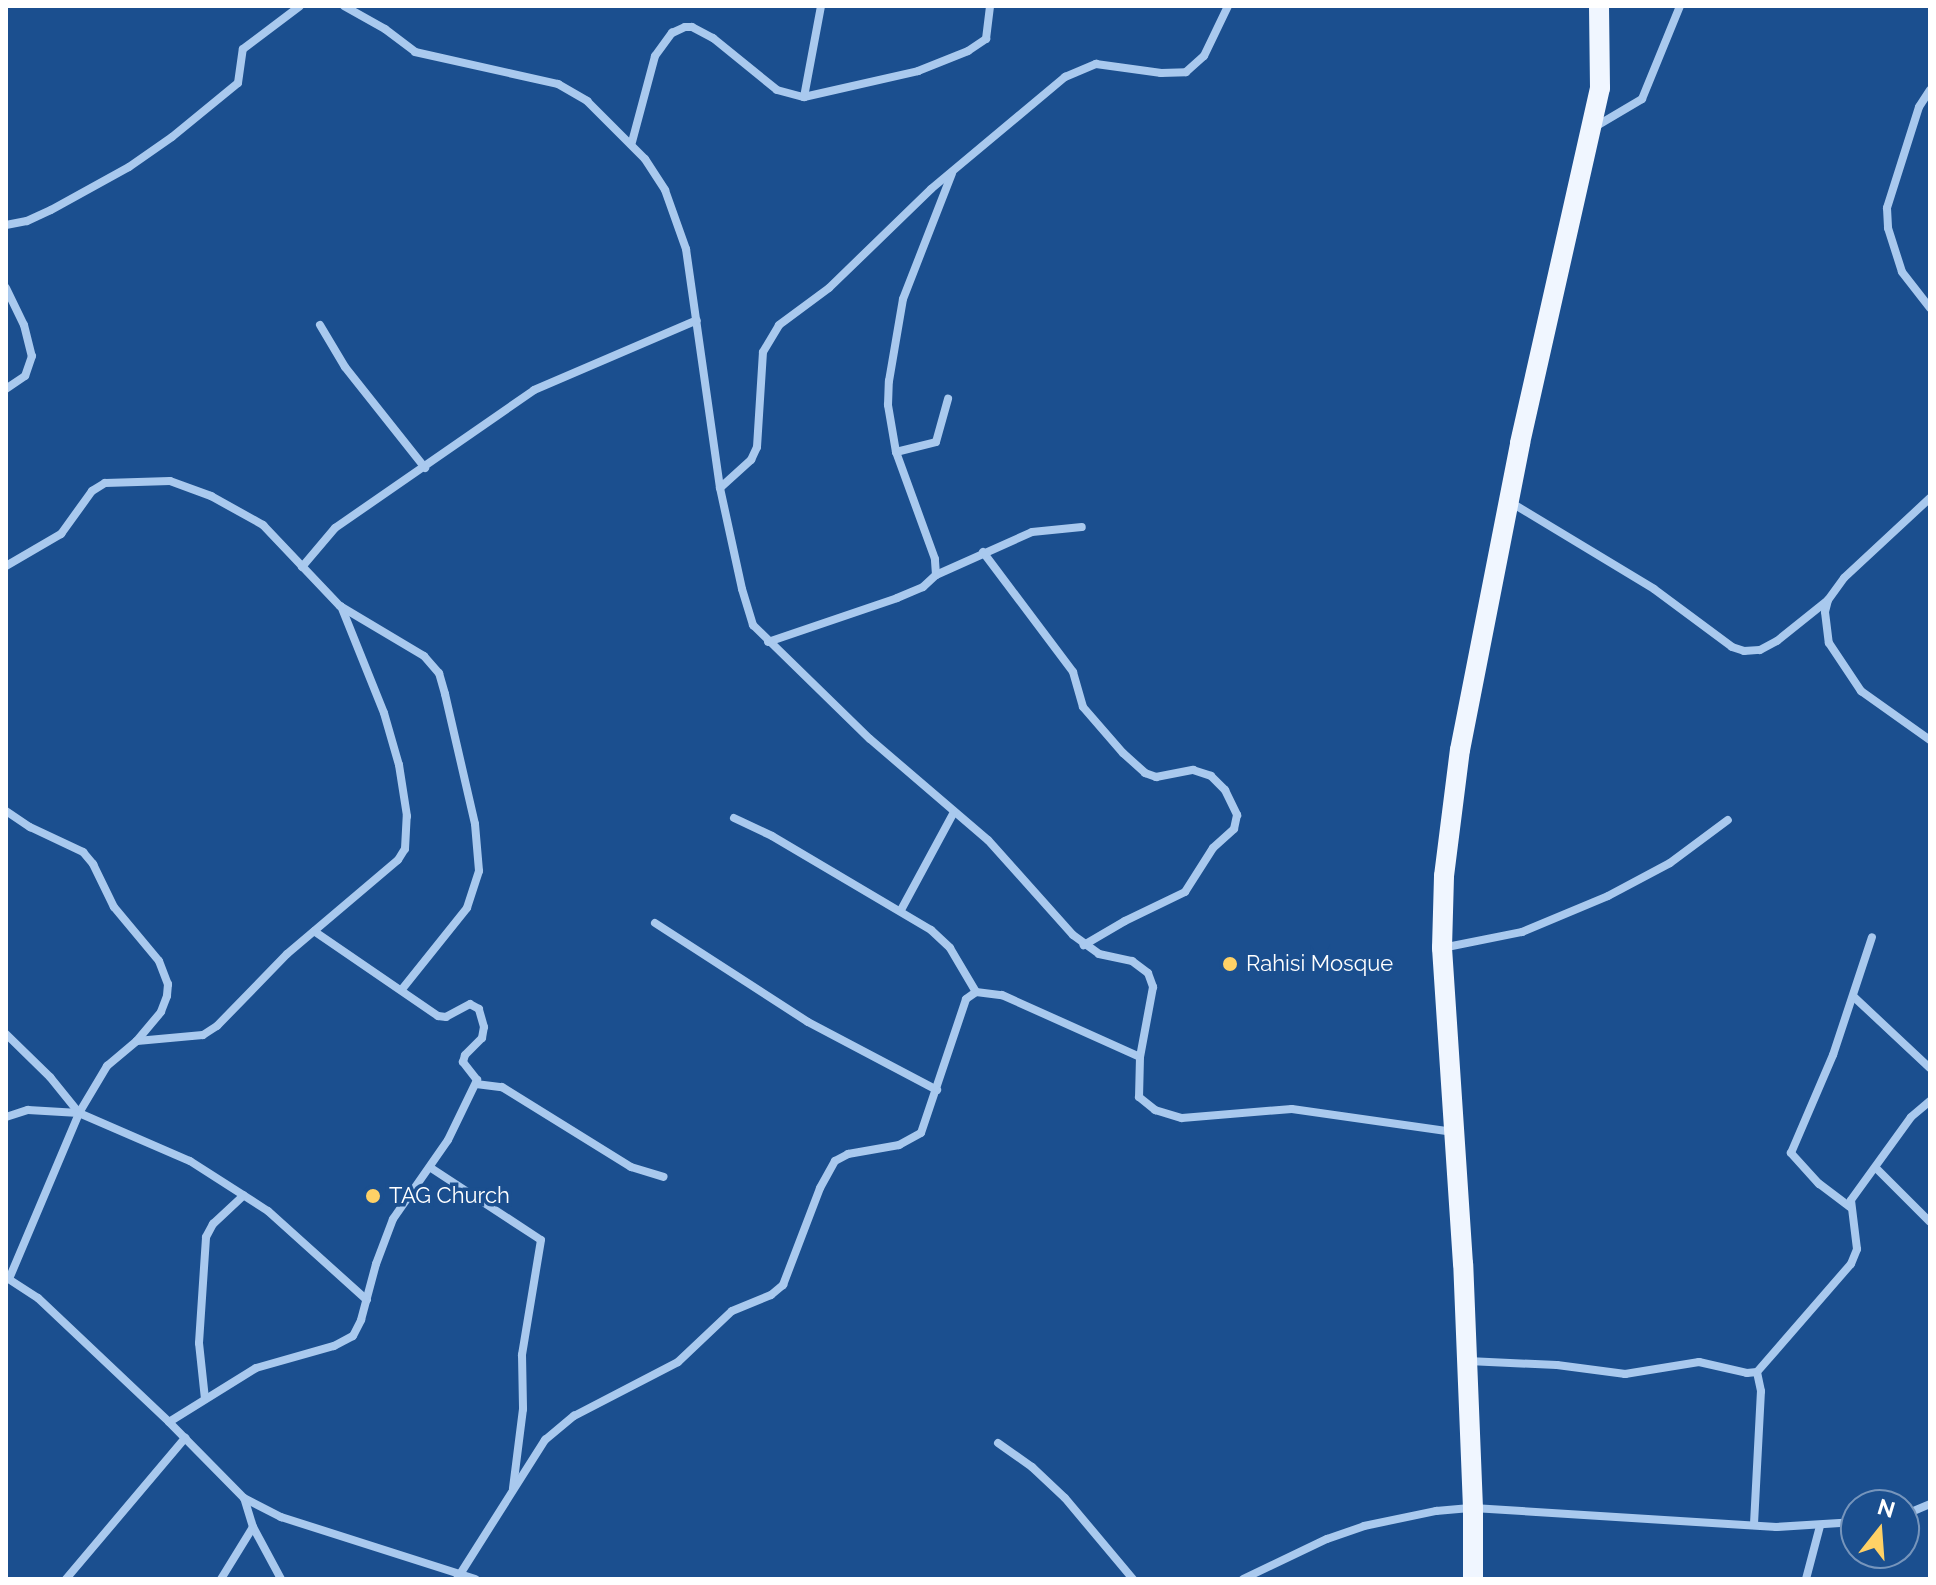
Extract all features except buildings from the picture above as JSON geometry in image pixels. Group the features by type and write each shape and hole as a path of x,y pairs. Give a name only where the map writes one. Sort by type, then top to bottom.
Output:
{"main road":[{"path":"1473,1579 1467,1361 1442,948 1444,876 1457,764 1509,501 1592,129 1601,64 1599,6"}],"street":[{"path":"6,225 27,221 51,210 129,167 172,137 238,83 243,49 300,6"},
{"path":"344,6 369,19 415,52 558,84 587,101 632,142 665,190 677,217 697,320 720,488 753,625 768,642 988,840 1041,904 1084,945 1113,959 1132,961 1148,973 1153,987 1140,1057 1139,1097 1155,1110 1182,1118 1292,1109 1453,1132"},
{"path":"804,97 821,6"},
{"path":"632,142 655,56 672,33 685,27 692,27 713,38 777,90 804,97 918,71 968,51 986,39 990,6"},
{"path":"720,488 751,460 757,447 762,416 760,366 772,334 848,271 953,171 1079,68 1096,64 1179,73 1191,68 1204,56 1228,6"},
{"path":"1592,129 1642,99 1653,80 1680,6"},
{"path":"1930,90 1919,107 1887,208 1888,228 1902,272 1930,308"},
{"path":"936,575 935,559 896,452 888,405 894,335 920,250 953,171"},
{"path":"6,288 24,325 32,356 25,376 6,389"},
{"path":"302,567 335,528 534,390 697,320"},
{"path":"320,325 345,367 425,468"},
{"path":"896,452 936,442 948,399"},
{"path":"6,566 61,534 92,491 105,483 121,480 170,481 240,510 283,543 340,606 424,656 439,673 475,824 479,871 476,889 467,908 402,989"},
{"path":"1509,501 1654,589 1732,647 1744,651 1760,650 1777,641 1828,600 1844,578 1930,498"},
{"path":"768,642 897,598 923,587 936,575 983,552 1032,532 1082,527"},
{"path":"983,552 1073,672 1083,707 1123,753 1145,773 1156,777 1193,770 1211,776 1225,790 1237,815 1234,829 1213,848 1185,892 1084,945"},
{"path":"1828,600 1825,626 1838,661 1861,691 1930,740"},
{"path":"137,1041 203,1035 314,931 398,860 408,833 399,765 384,713 340,606"},
{"path":"6,811 30,827 83,852 93,864 114,907 159,961 168,984 161,1012 137,1041 107,1066 79,1113 8,1278 38,1298 244,1498 281,1517 475,1579"},
{"path":"901,910 954,812"},
{"path":"734,818 901,910 950,948 976,992"},
{"path":"1442,948 1522,932 1608,896 1670,863 1728,820"},
{"path":"655,923 808,1022 937,1090"},
{"path":"169,1422 256,1368 347,1341 357,1329 393,1219 431,1168 476,1084 477,1076 463,1062 465,1055 482,1038 484,1027 479,1009 470,1004 446,1017 438,1016 314,931"},
{"path":"1850,1207 1797,1164 1791,1153 1854,997 1872,937"},
{"path":"976,992 1002,995 1140,1057"},
{"path":"459,1575 545,1440 560,1425 678,1362 732,1311 771,1295 783,1285 820,1188 835,1161 848,1154 886,1149 912,1140 927,1124 960,1009 976,992"},
{"path":"1854,997 1930,1068"},
{"path":"6,1034 50,1077 79,1113"},
{"path":"476,1084 502,1087 631,1167 664,1177"},
{"path":"1467,1361 1557,1365 1625,1374 1699,1362 1747,1373 1757,1372 1851,1264 1857,1249 1850,1207 1855,1193 1911,1117 1930,1101"},
{"path":"6,1117 28,1110 79,1113 180,1156 277,1219 367,1300"},
{"path":"431,1168 541,1240 522,1355 523,1409 512,1495"},
{"path":"1876,1168 1930,1222"},
{"path":"205,1399 198,1354 199,1292 206,1237 213,1224 244,1195"},
{"path":"1754,1524 1761,1391 1757,1372"},
{"path":"66,1579 185,1438"},
{"path":"998,1443 1032,1467 1065,1498 1133,1579"},
{"path":"244,1498 253,1527 281,1579"},
{"path":"1243,1579 1305,1548 1364,1526 1402,1517 1473,1508 1653,1522 1820,1526 1840,1524"},
{"path":"1806,1579 1820,1526"},
{"path":"221,1579 253,1527"}],"place":[{"name":"Rahisi Mosque","path":"1230,964"},
{"name":"TAG Church","path":"373,1196"}]}
